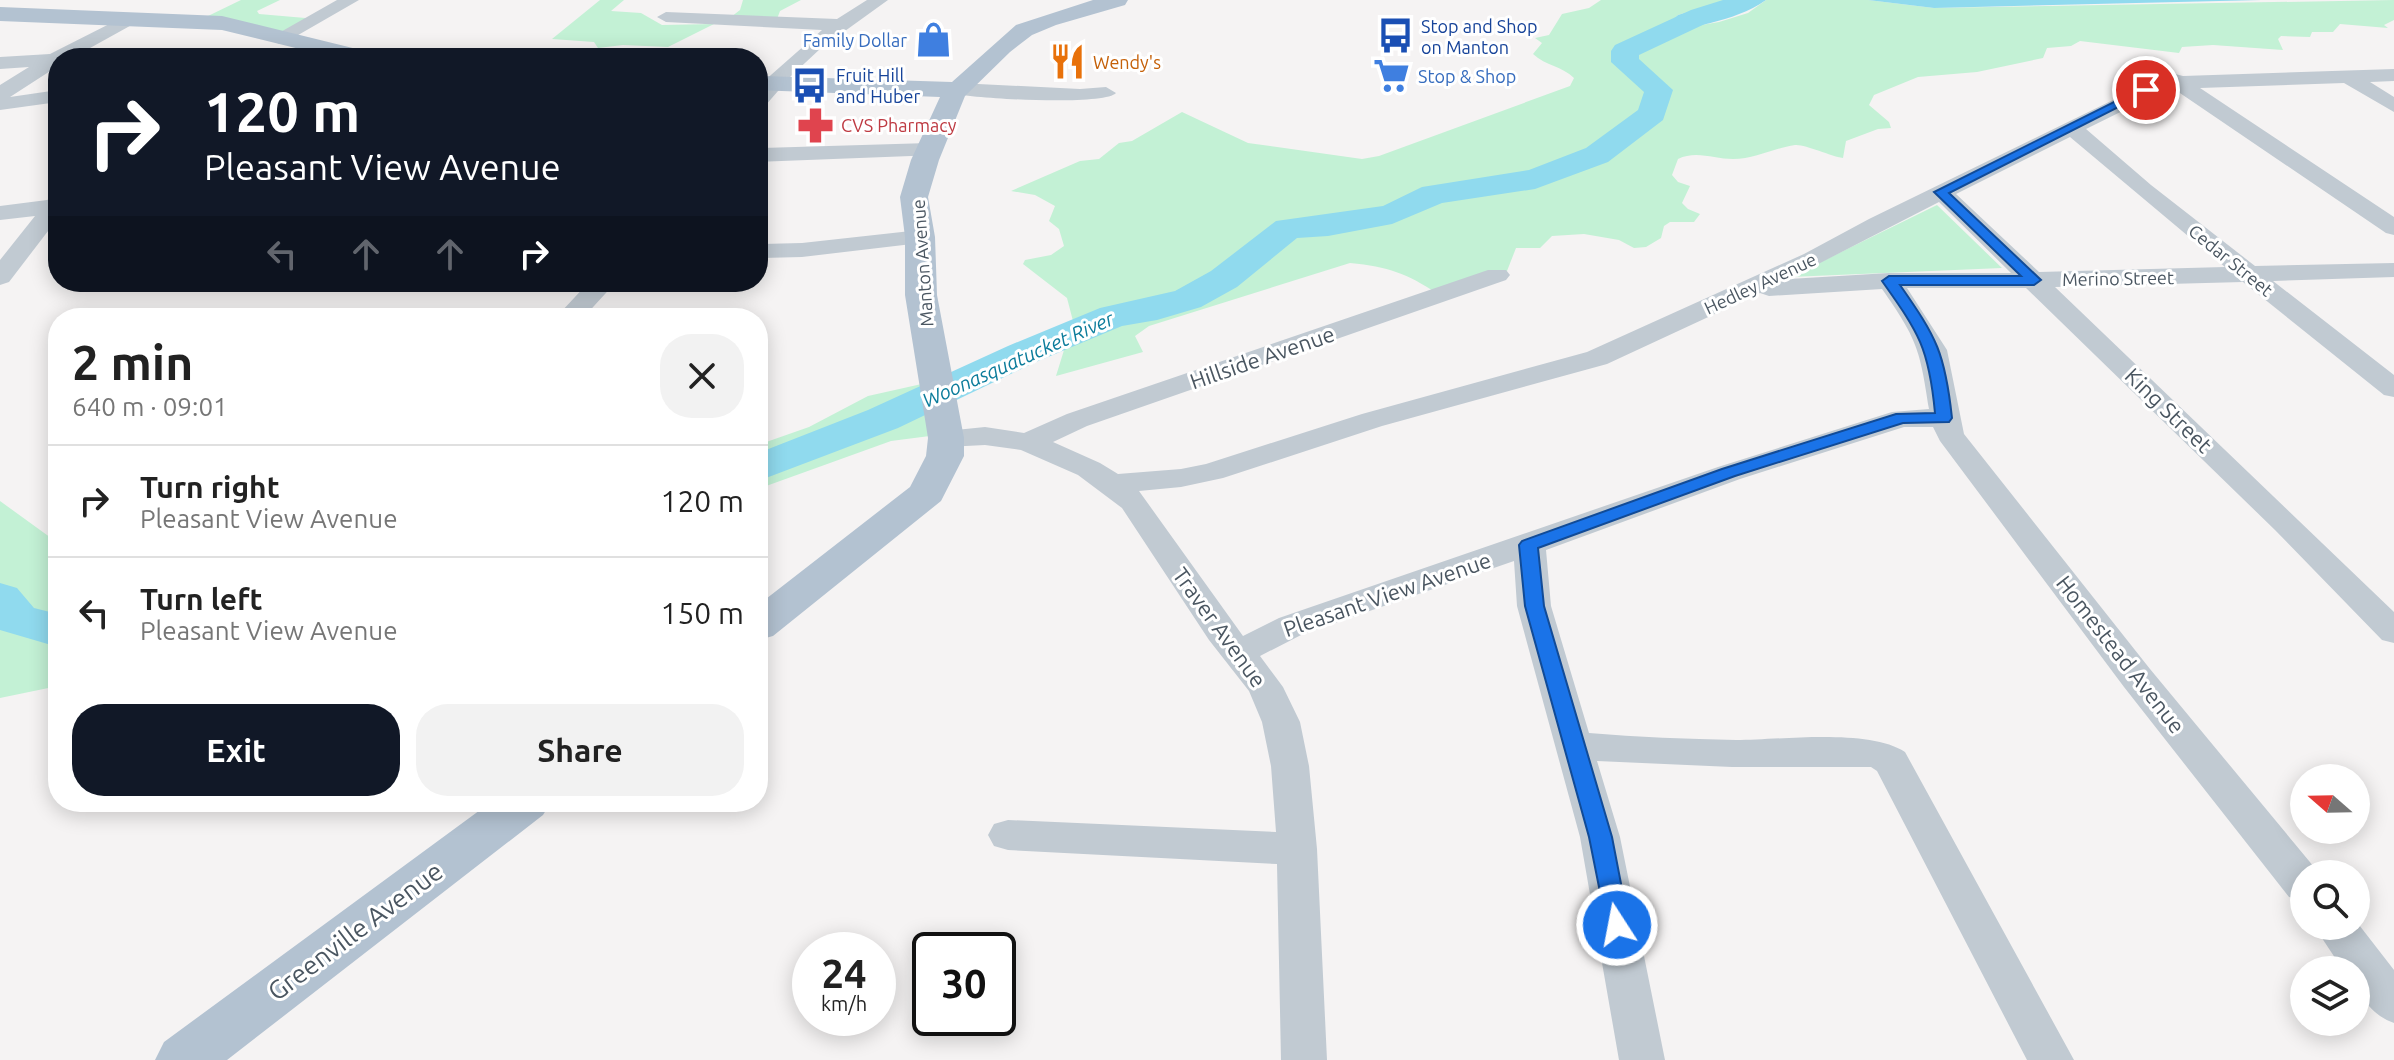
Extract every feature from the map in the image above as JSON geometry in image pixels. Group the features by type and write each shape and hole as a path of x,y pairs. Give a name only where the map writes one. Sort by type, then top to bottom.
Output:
{"main road":[{"path":"1024,30 1060,0"},
{"name":"Manton Avenue","path":"945,431 921,295 920,237 914,197 929,150 960,86 1024,30 1102,1"},
{"path":"0,14 222,23 282,48"},
{"path":"768,90 960,86"},
{"path":"768,618 903,515 927,493 945,456 945,431"},
{"name":"Greenville Avenue","path":"184,1060 513,812"}],"street":[{"path":"282,48 350,0"},
{"path":"768,85 839,25 879,0"},
{"path":"666,17 839,25"},
{"path":"76,48 131,18"},
{"path":"0,63 48,60"},
{"path":"0,94 48,64"},
{"name":"Hedley Avenue","path":"1112,484 1212,472 1372,420 1597,358 1813,259 2146,90 2175,80 2394,75"},
{"path":"2347,76 2394,106"},
{"path":"2175,80 2394,228"},
{"path":"960,86 1082,88 1106,93 1080,95 960,86"},
{"path":"0,104 48,97"},
{"name":"Cedar Street","path":"2072,128 2143,190 2394,389"},
{"path":"768,155 929,150"},
{"name":"King Street","path":"1941,192 2394,632"},
{"path":"0,213 48,206"},
{"path":"0,277 48,215"},
{"path":"768,251 920,237"},
{"name":"Merino Street","path":"1746,290 1889,281 2394,270"},
{"name":"Hillside Avenue","path":"1028,442 1077,420 1497,275"},
{"path":"1889,281 1921,325 1933,349 1943,418"},
{"path":"578,308 593,292"},
{"name":"Pleasant View Avenue","path":"1238,653 1291,626 1729,473 1902,418 1943,418"},
{"name":"Homestead Avenue","path":"1943,418 1950,435 1972,465 2290,867"},
{"name":"Traver Avenue","path":"945,431 1028,442 1089,469 1112,484 1133,502 1221,632 1265,687 1281,722 1290,766 1297,849 1304,1060"},
{"path":"1529,545 1534,606 1600,837 1642,1060"},
{"path":"1575,746 1683,754 1852,752 1884,756 1891,762 2051,1060"},
{"path":"1008,835 1297,849"},
{"path":"2346,940 2394,1004"}],"green space":[{"path":"241,0 280,0 257,11 259,14 317,19 285,36 208,16"},
{"path":"600,0 624,0 611,11 641,13 662,25 714,24 668,47 623,45 598,48 594,42 552,39"},
{"path":"743,0 801,0 780,11 777,19 731,17 740,10"},
{"path":"1601,0 1728,0 1678,15 1655,38 1678,29 1748,13 1766,0 1868,0 1934,8 2394,0 2394,20 2384,25 2388,28 2340,24 2333,32 2312,32 2310,37 2281,36 2278,39 2283,50 2213,45 2182,47 2179,53 2080,41 2071,46 2047,48 2043,58 1977,72 1918,77 1874,95 1869,105 1889,122 1891,128 1878,129 1846,141 1843,158 1795,145 1741,159 1698,155 1678,159 1672,175 1678,182 1690,186 1682,203 1700,214 1694,222 1670,222 1664,226 1661,238 1646,247 1634,248 1619,240 1584,234 1552,236 1540,248 1516,248 1507,271 1438,294 1397,272 1350,263 1149,326 1135,336 1143,352 1056,376 1073,321 1067,298 1023,264 1025,260 1051,255 1064,246 1059,229 1049,221 1055,206 1035,195 1011,191 1080,161 1099,159 1119,143 1132,141 1182,112 1248,143 1362,159 1379,156 1570,86 1574,78 1533,54 1542,43 1535,38 1549,35 1562,14 1589,8"},
{"path":"1937,205 2002,268 1790,277"},
{"path":"935,381 953,433 891,441 768,485 768,441 809,427 868,396"},
{"path":"0,501 48,536 48,688 0,698"}],"water":[{"path":"1728,0 1766,0 1725,19 1652,39 1678,15"},
{"path":"1868,0 2261,0 1934,8"}],"waterway":[{"name":"Woonasquatucket River","path":"768,464 883,419 1022,354 1113,316 1157,309 1188,299 1224,279 1288,228 1328,226 1392,214 1434,194 1535,179 1597,155 1652,114 1659,90 1625,62 1625,51 1700,16 1748,0"},
{"name":"Woonasquatucket River","path":"0,599 17,619 48,628"}],"place":[{"name":"Stop and Shop on Manton","path":"1395,36"},
{"name":"Family Dollar","path":"933,40"},
{"name":"Wendy's","path":"1067,62"},
{"name":"Stop & Shop","path":"1392,76"},
{"name":"Fruit Hill and Huber","path":"810,85"},
{"name":"CVS Pharmacy","path":"815,125"}],"route":[{"path":"1617,925 1600,837 1534,606 1529,545 1729,473 1902,418 1943,418 1933,349 1921,325 1889,281 2034,280 1941,192 2003,164 2146,90"}]}
